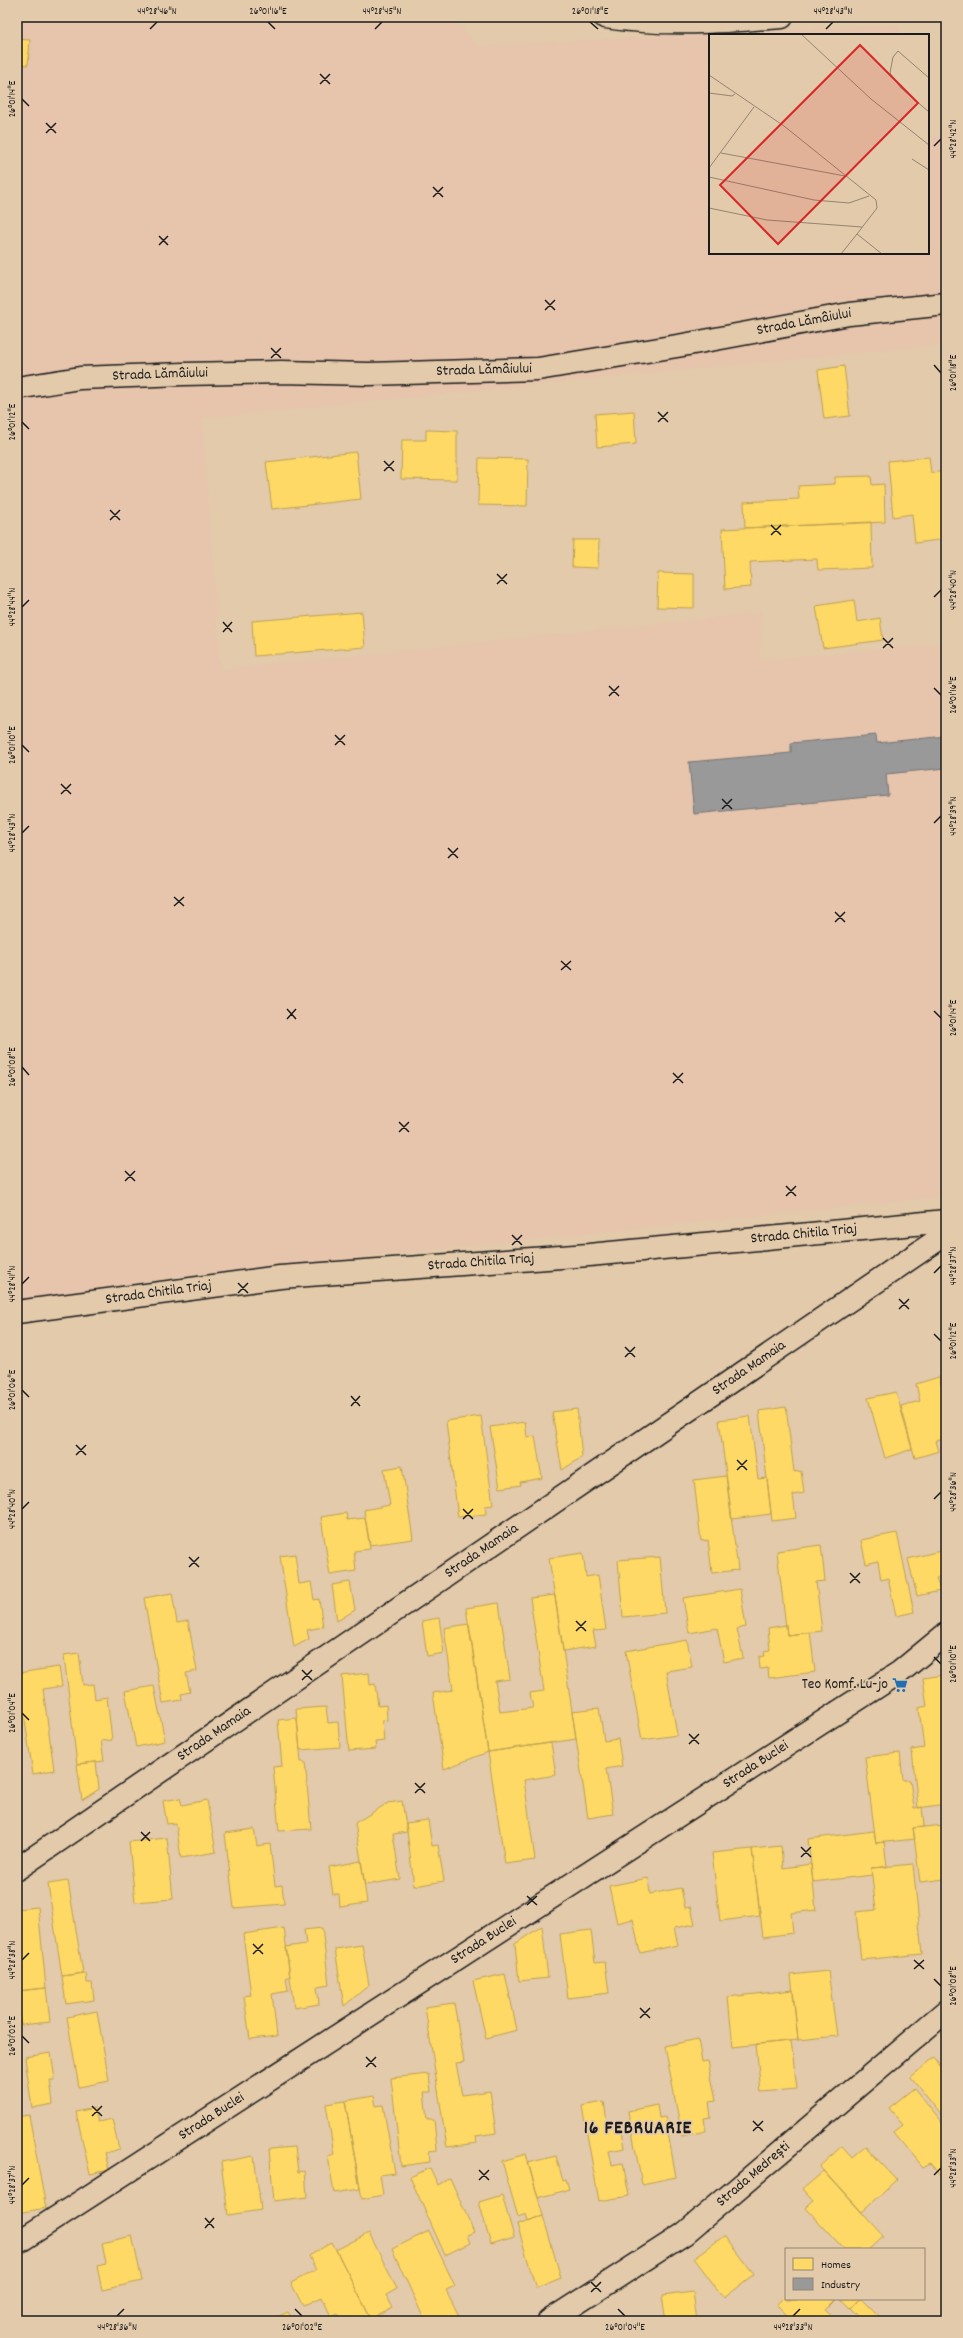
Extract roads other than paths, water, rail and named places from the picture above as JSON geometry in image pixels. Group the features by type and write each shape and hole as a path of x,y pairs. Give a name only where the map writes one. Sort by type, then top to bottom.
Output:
{"street":[{"path":"604,17 630,21 699,24 782,17"},
{"name":"Strada Lămâiului","path":"17,388 80,378 183,374 281,372 369,374 538,369 683,345 849,314 946,304"},
{"name":"Strada Chitila Triaj","path":"17,1312 280,1277 589,1255 946,1221"},
{"name":"Strada Mamaia","path":"17,1869 946,1234"},
{"name":"Strada Buclei","path":"17,2243 900,1672 946,1634"},
{"name":"Strada Medrești","path":"549,2321 684,2234 946,2011"}],"place":[{"name":"Teo Komf. Lu-jo","path":"900,1685"}],"district":[{"name":"16 FEBRUARIE","path":"638,2129"}]}
